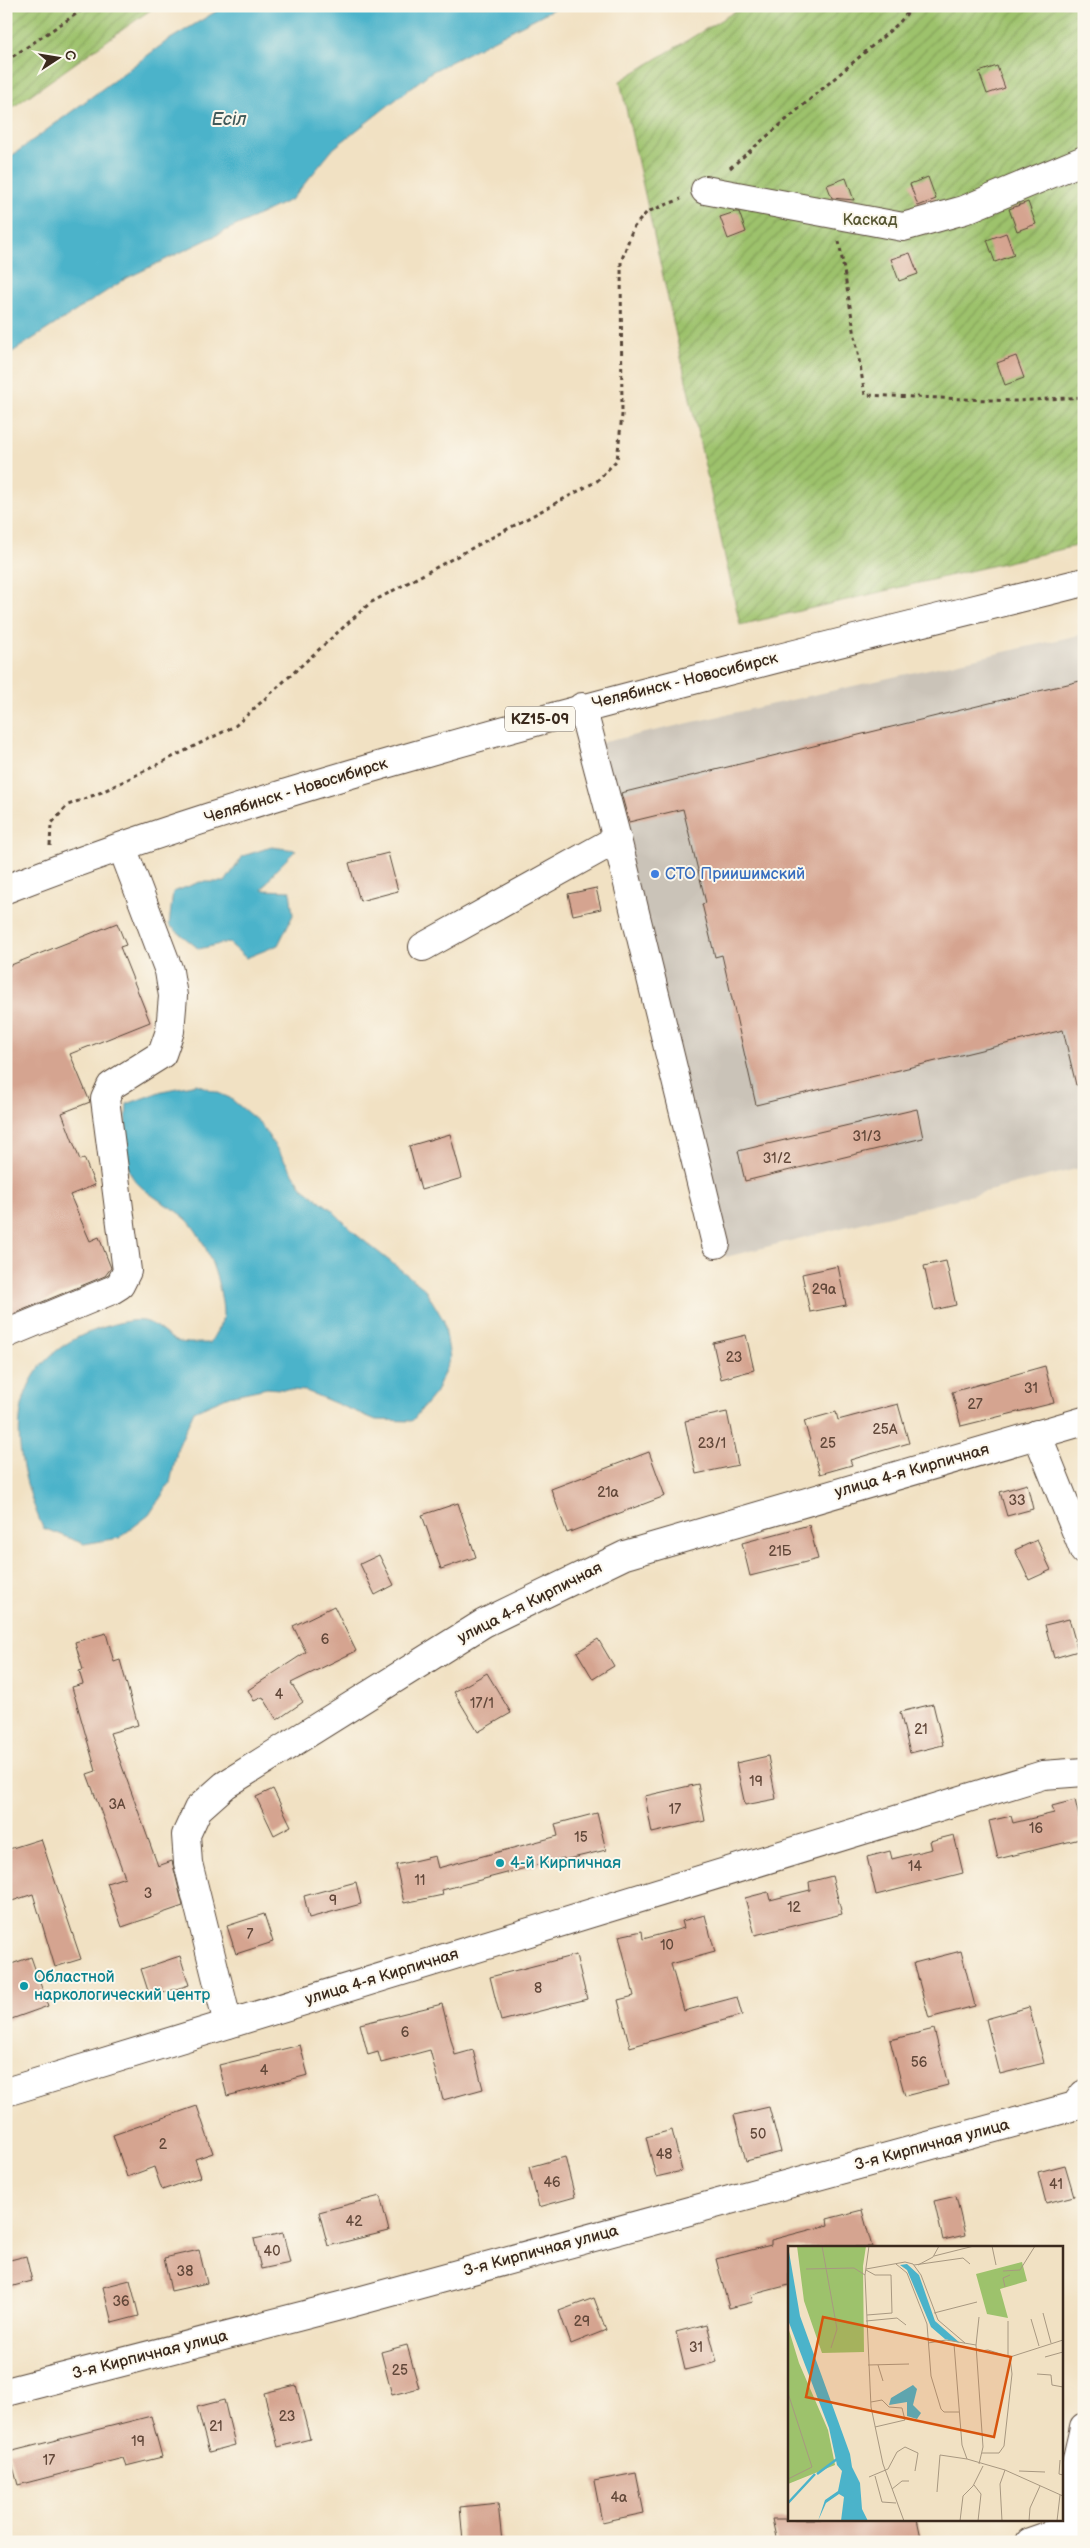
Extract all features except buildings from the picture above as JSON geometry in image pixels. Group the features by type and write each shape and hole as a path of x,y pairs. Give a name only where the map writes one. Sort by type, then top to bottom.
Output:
{"main road":[{"path":"705,190 903,226 964,210 1084,160"},
{"name":"Челябинск - Новосибирск","path":"6,889 122,847 329,780 582,707 1084,582"},
{"path":"582,707 618,839 716,1244"},
{"path":"423,947 618,839"},
{"path":"6,1334 112,1290 120,1285 127,1271 105,1099 111,1086 162,1054 170,1031 173,996 169,971 122,847"},
{"name":"улица 4-я Кирпичная","path":"228,2024 188,1864 186,1835 198,1809 225,1785 484,1623 625,1555 1084,1421"},
{"path":"1037,1434 1084,1551"},
{"name":"улица 4-я Кирпичная","path":"6,2092 1043,1775 1084,1772"},
{"name":"3-я Кирпичная улица","path":"6,2392 340,2306 1081,2106"},
{"path":"1030,2542 1080,2530 1078,2498 1084,2426"}],"path":[{"path":"6,61 88,6"},
{"path":"56,870 49,848 51,824 68,805 102,792 235,726 370,603 596,481 617,460 622,415 621,262 633,228 647,212 705,190 899,23 913,6"},
{"path":"834,214 865,395 1015,401 1084,396"}],"shaded area":[{"path":"1084,634 1084,1167 726,1257 600,743"}],"green space":[{"path":"6,6 156,6 6,112"},
{"name":"Каскад","path":"744,6 1084,6 1084,544 740,625 620,81"}],"water":[{"name":"Есіл","path":"225,6 559,6 431,72 334,148 292,199 127,278 6,356 6,160 167,41"},
{"path":"271,847 296,850 275,871 262,890 290,891 293,915 278,945 246,958 228,942 199,949 169,925 173,892 200,882 225,882 243,856"},
{"path":"197,1084 230,1098 260,1123 302,1187 331,1209 358,1236 425,1289 444,1321 450,1358 436,1392 412,1421 376,1420 306,1391 267,1388 229,1396 194,1411 178,1447 170,1483 149,1515 119,1538 84,1544 43,1528 32,1500 24,1472 20,1444 20,1418 26,1392 38,1370 57,1350 85,1334 106,1326 129,1321 144,1321 152,1324 172,1339 184,1343 210,1343 218,1329 223,1318 220,1291 212,1263 200,1237 185,1218 139,1185 134,1179 130,1172 125,1147 127,1104 162,1091"}],"place":[{"name":"СТО Приишимский","path":"655,874"},
{"name":"4-й Кирпичная","path":"500,1863"},
{"name":"Областной наркологический центр","path":"24,1986"}]}
